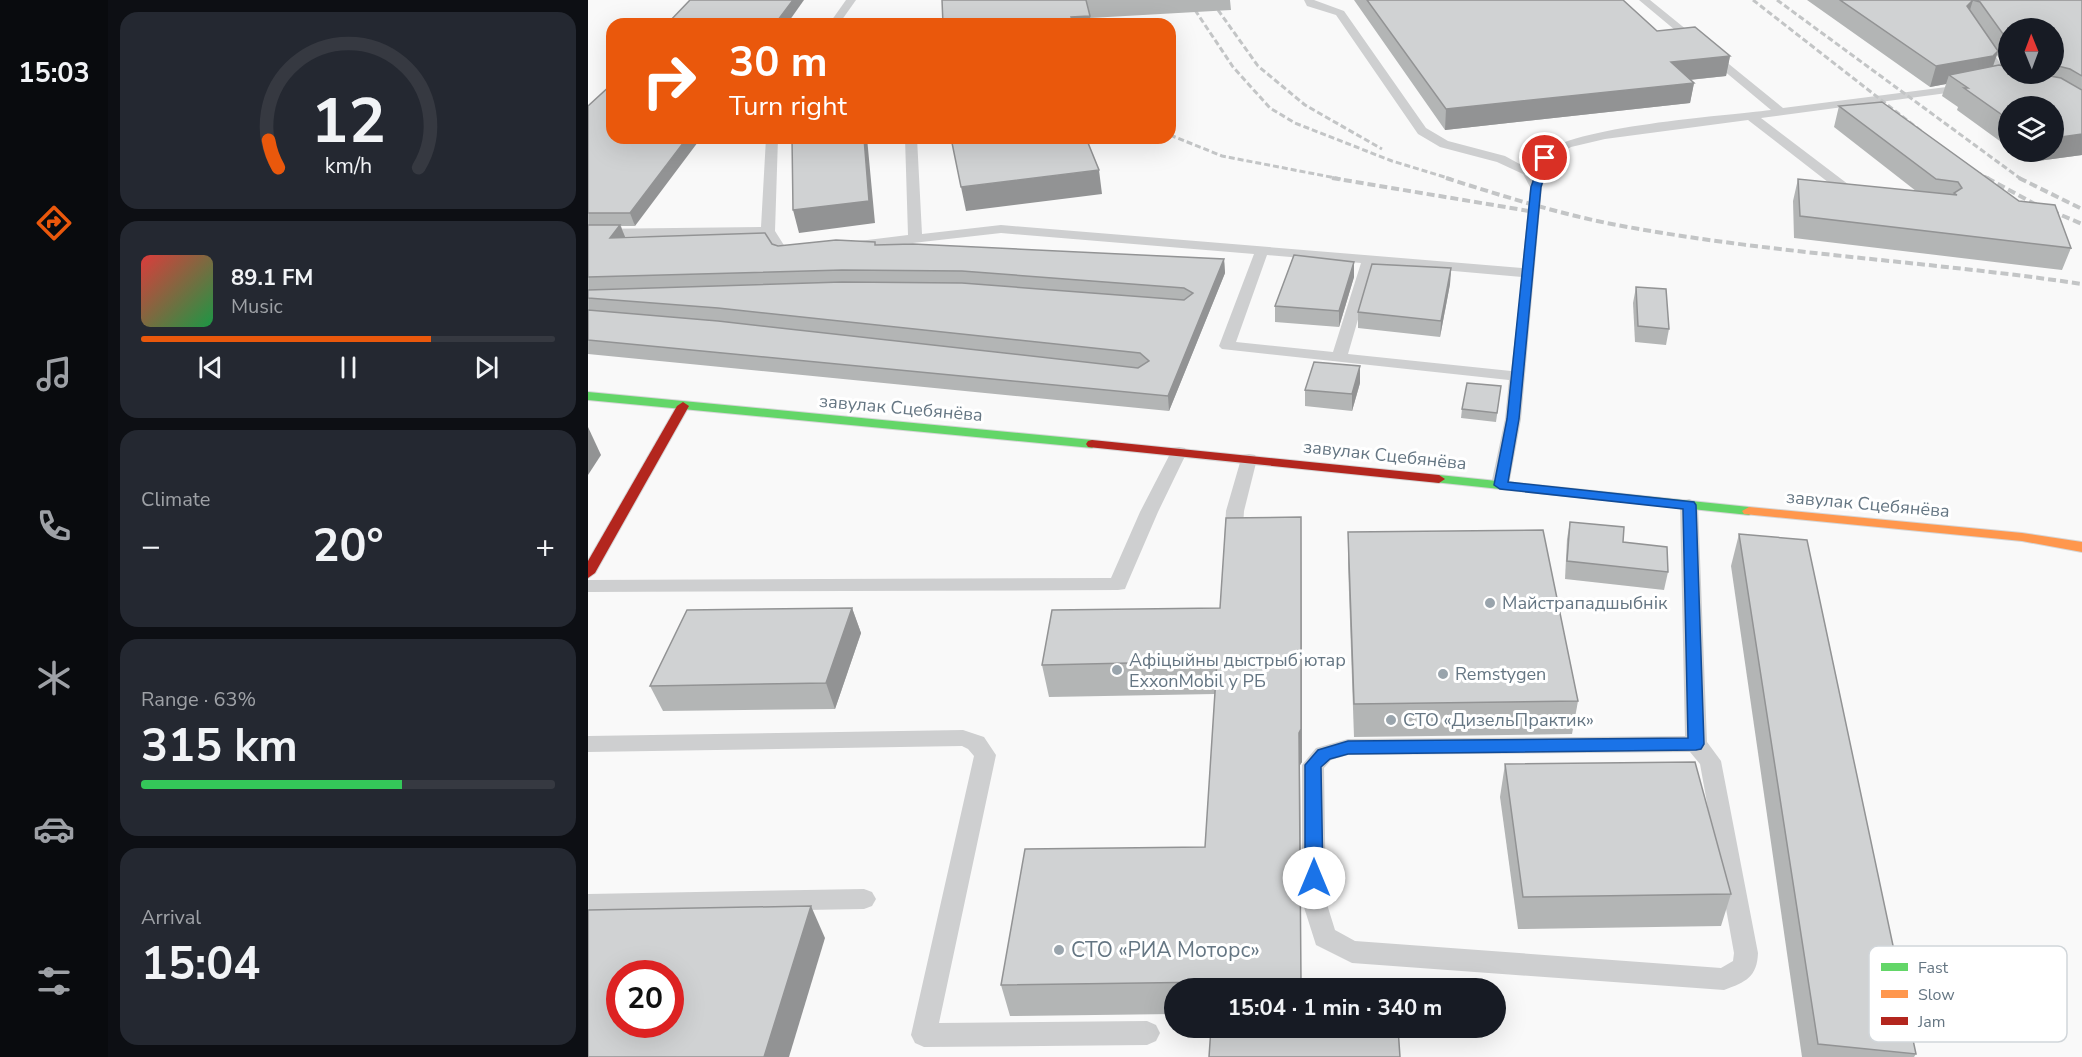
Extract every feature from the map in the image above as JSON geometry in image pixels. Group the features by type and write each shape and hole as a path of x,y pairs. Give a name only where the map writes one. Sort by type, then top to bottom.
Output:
{"street":[{"name":"завулак Сцебянёва","path":"588,396 1179,452 2022,537 2082,547"},
{"path":"588,573 683,406"}],"lane":[{"path":"838,18 851,0"},
{"path":"1309,0 1311,4 1341,13 1422,131 1444,144 1501,159 1528,172 1536,187"},
{"path":"1649,0 1781,112"},
{"path":"1500,485 1513,419 1536,187 1545,158 1567,144 1605,135 1997,82 2000,72 1994,59 1974,34"},
{"path":"1751,116 1859,200 1870,201"},
{"path":"772,144 768,231 783,254 816,250"},
{"path":"911,144 915,238"},
{"path":"838,248 1001,229 1529,273"},
{"path":"588,233 768,231"},
{"path":"1262,250 1227,346 1518,376"},
{"path":"1339,358 1369,259"},
{"path":"588,586 1118,584 1149,512 1179,452"},
{"path":"1233,542 1235,511 1249,459"},
{"path":"1689,505 1696,744 1710,761 1746,953 1745,967 1724,979 1352,952 1325,938 1314,901 1313,776 1313,765 1324,754 1348,747 1696,744"},
{"path":"588,744 957,738 976,743 985,755 924,1035 1148,1032"},
{"path":"588,904 864,899"}],"building":[{"path":"690,0 793,0 780,18 673,18"},
{"path":"942,0 1086,0 1090,16 1071,18 943,18"},
{"path":"1367,0 1623,0 1657,31 1695,27 1730,56 1671,62 1694,83 1446,109"},
{"path":"1840,0 1973,0 1967,6 1998,51 1993,56 1936,66"},
{"path":"1973,0 2082,0 2082,76 2064,68 2064,18 1998,18 1998,27 1980,2"},
{"path":"1998,65 1998,84 2064,84 2064,80 2082,90 2082,134 2064,137 2064,96 1998,96 1998,112 1949,75"},
{"path":"606,90 606,144 682,144 630,213 588,213 588,106"},
{"path":"1882,102 2019,201 2055,205 2071,248 1800,216 1798,179 1957,195 1954,193 1962,188 1958,182 1936,179 1839,106"},
{"path":"792,144 864,144 869,201 793,210"},
{"path":"952,144 1088,144 1099,170 961,187"},
{"path":"588,225 620,225 610,238 765,233 772,244 778,246 836,240 875,242 875,245 913,244 1224,259 1168,396 588,340 588,310 718,321 1138,368 1149,361 1140,353 718,308 588,298 588,290 842,282 962,283 1184,300 1193,293 1184,288 962,271 842,270 588,277"},
{"path":"1294,255 1354,262 1339,311 1275,306"},
{"path":"1372,264 1451,268 1441,321 1358,312"},
{"path":"1636,287 1666,289 1669,329 1638,326"},
{"path":"1314,362 1360,366 1352,394 1305,390"},
{"path":"1467,383 1501,386 1497,413 1462,409"},
{"path":"1301,517 1301,729 1299,733 1301,978 1164,978 1164,983 1001,985 1025,849 1205,847 1217,661 1042,665 1052,610 1220,608 1226,518"},
{"path":"1570,522 1624,527 1623,542 1667,547 1668,572 1567,561"},
{"path":"1543,530 1578,701 1354,704 1348,532"},
{"path":"1739,534 1807,540 1893,946 1869,946 1869,1042 1913,1042 1916,1054 1818,1044"},
{"path":"852,608 826,683 650,686 687,610"},
{"path":"1695,762 1731,894 1523,897 1505,764"},
{"path":"811,906 764,1057 588,1057 588,910"},
{"path":"1210,1038 1399,1038 1400,1057 1209,1057"}],"railway":[{"path":"1753,0 1921,131"},
{"path":"1777,0 2021,179"},
{"path":"1195,10 1233,67 1270,108 1295,123 1392,161 1451,179"},
{"path":"1218,10 1258,66 1305,105 1382,149"},
{"path":"1176,137 1222,156 1341,179"},
{"path":"1976,172 1990,179"},
{"path":"1332,178 1529,211"},
{"path":"1446,178 1574,216 1675,235 2082,284"},
{"path":"1987,178 2033,203 2082,224"},
{"path":"2021,179 2082,209"}],"traffic: fast":[{"path":"588,396 1092,444"},
{"path":"1439,479 1749,511"}],"traffic: slow":[{"path":"1749,511 2022,537 2082,547"}],"traffic: jam":[{"path":"588,573 683,406"},
{"path":"1092,444 1439,479"}],"place":[{"name":"Майстрападшыбнік","path":"1490,603"},
{"name":"Афіцыйны дыстрыбʼютар ExxonMobil у РБ","path":"1117,670"},
{"name":"Remstygen","path":"1443,674"},
{"name":"СТО «ДизельПрактик»","path":"1391,720"},
{"name":"СТО «РИА Моторс»","path":"1059,950"}],"route":[{"path":"1314,878 1313,765 1324,754 1348,747 1696,744 1689,505 1500,485 1513,419 1536,187 1545,158"}]}
